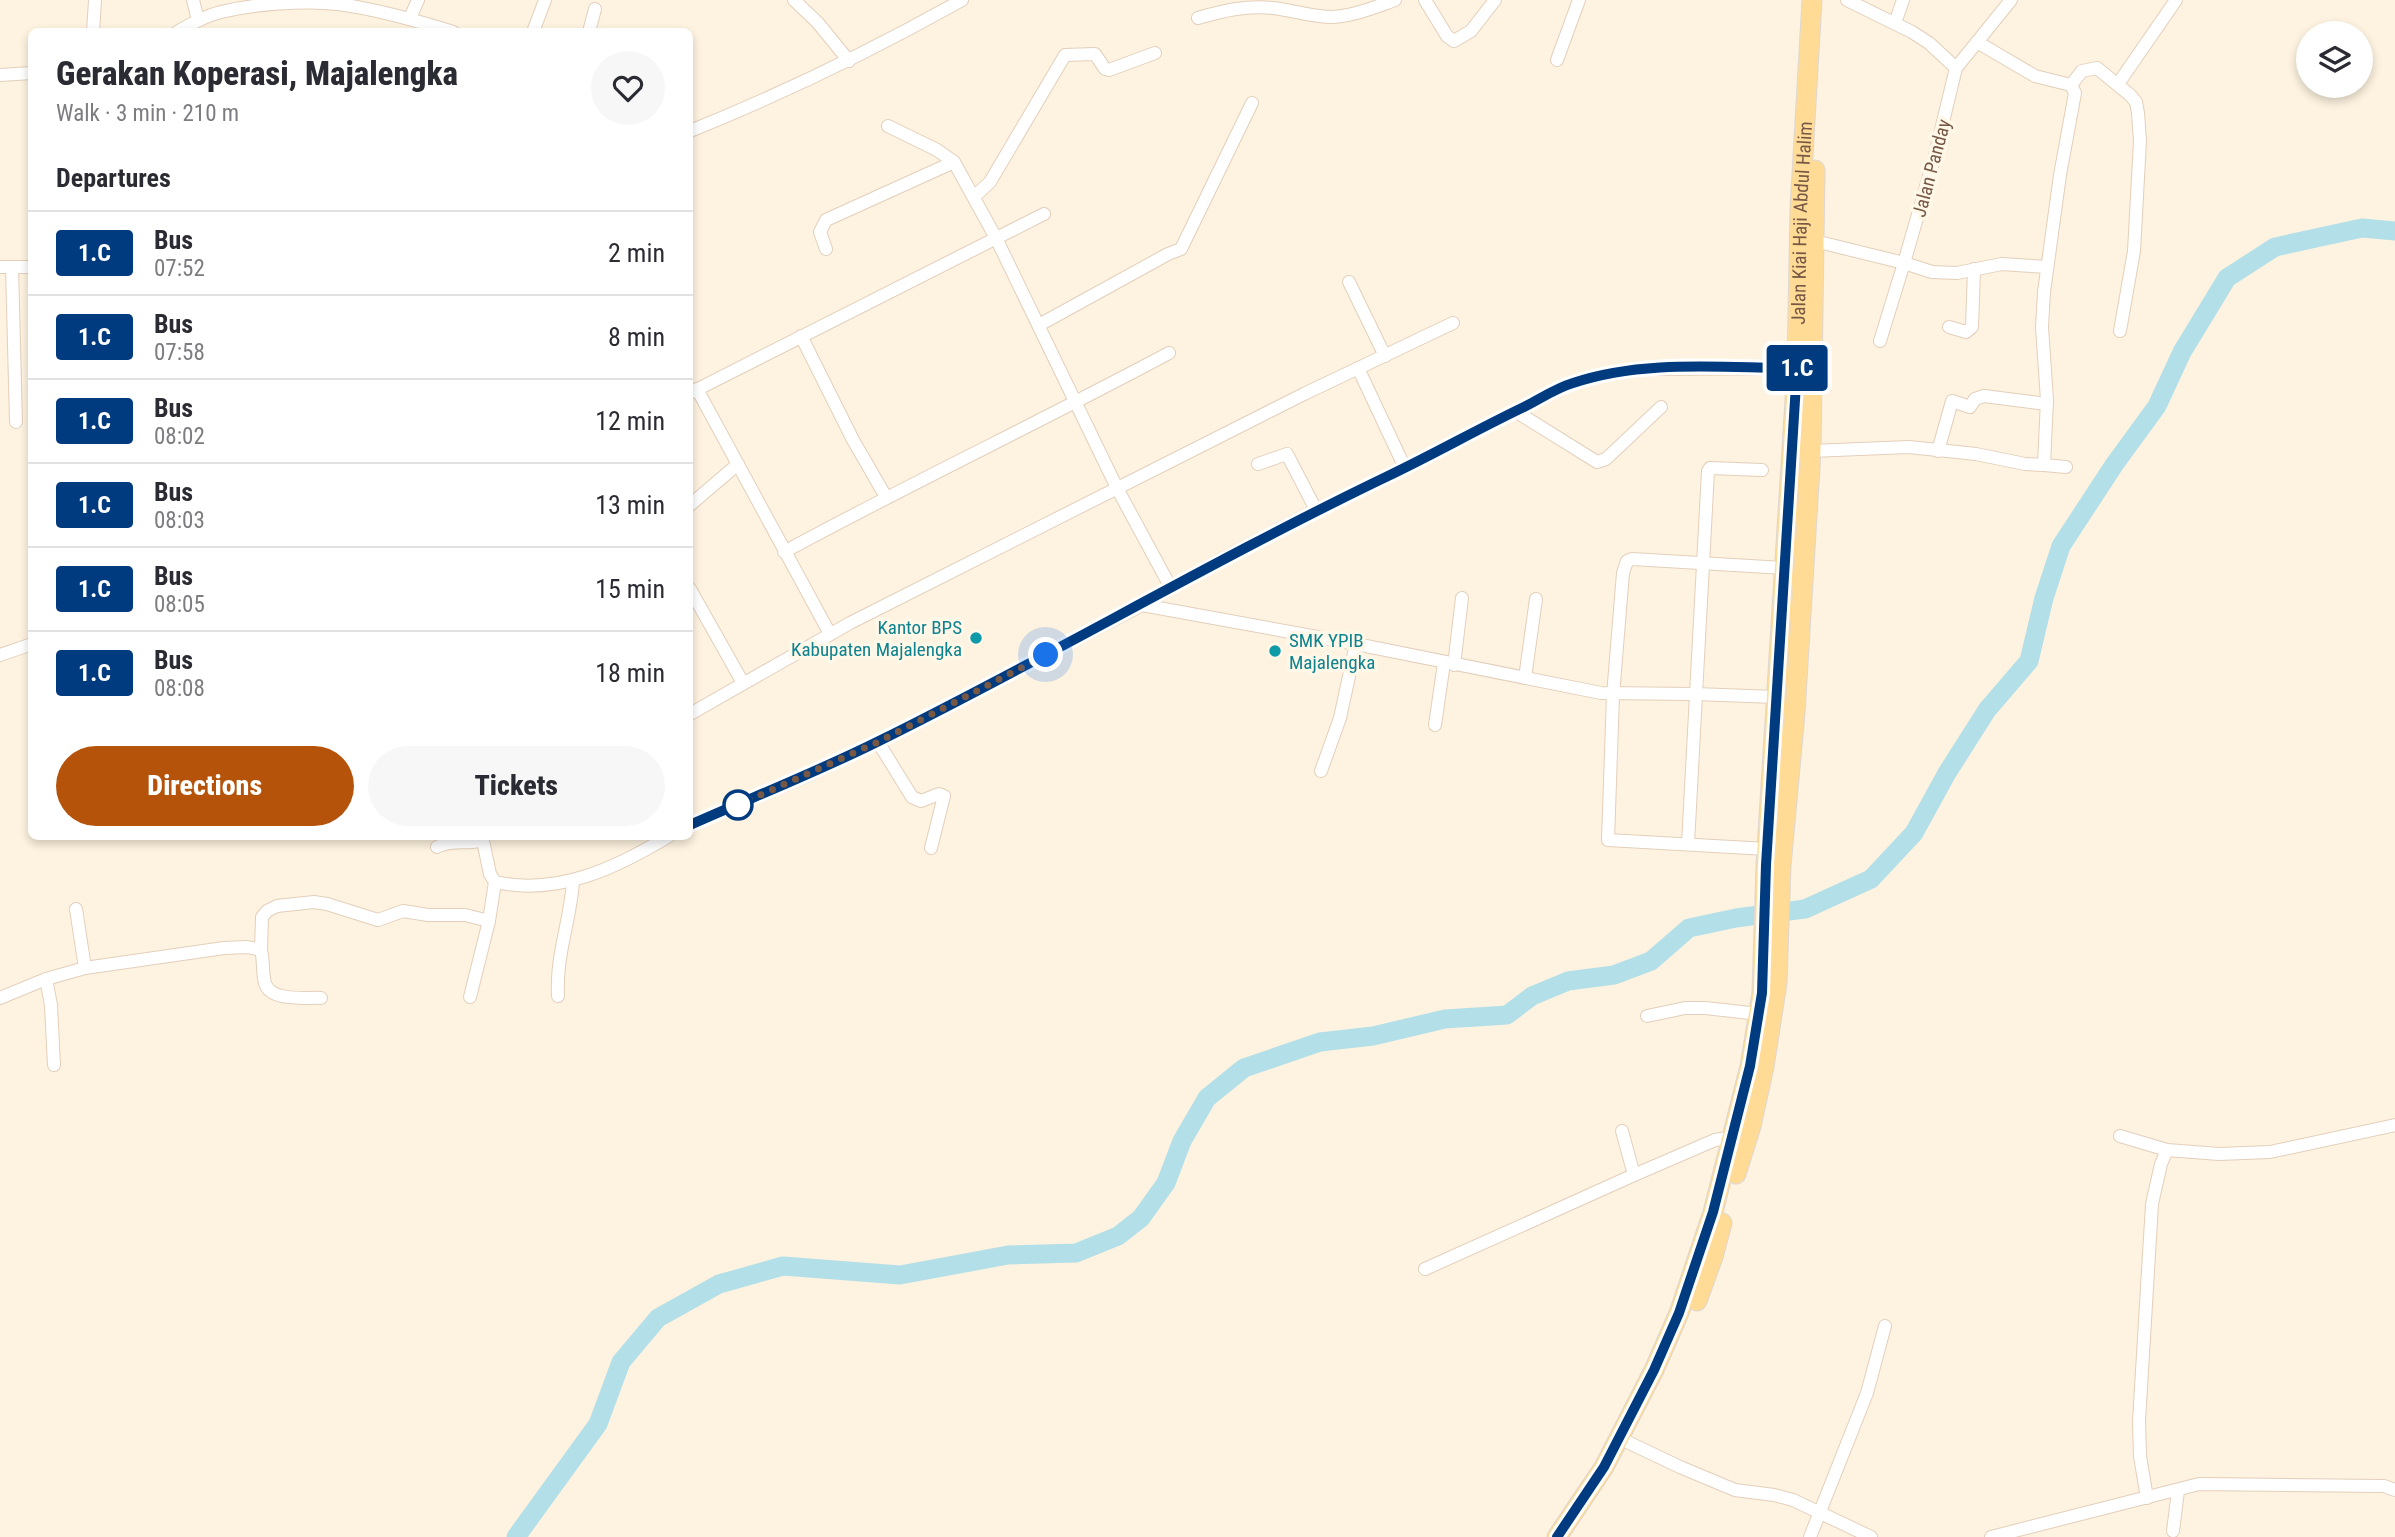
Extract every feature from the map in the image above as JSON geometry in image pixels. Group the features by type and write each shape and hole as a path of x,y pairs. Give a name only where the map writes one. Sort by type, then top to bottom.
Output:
{"main road":[{"name":"Jalan Kiai Haji Abdul Halim","path":"1771,860 1795,713 1811,452 1805,368 1801,208 1812,0"},
{"name":"Jalan Kiai Haji Abdul Halim","path":"1574,1537 1625,1441 1663,1379 1692,1314 1713,1257 1765,1067 1777,983 1771,951 1776,697 1815,241 1817,112 1824,0"},
{"name":"Jalan Kiai Haji Abdul Halim","path":"1557,1537 1604,1467 1625,1441 1679,1313 1713,1212 1733,1138 1750,1066 1771,951"}],"street":[{"path":"93,28 95,0"},
{"path":"193,0 198,20"},
{"path":"410,18 418,0"},
{"path":"534,28 545,0"},
{"path":"794,0 818,23 849,61"},
{"path":"693,130 774,97 849,61 962,0"},
{"path":"1198,18 1228,9 1248,8 1270,8 1332,17 1357,13 1395,0"},
{"path":"1425,0 1447,36 1454,41 1471,31 1495,0"},
{"path":"1557,60 1579,0"},
{"path":"1847,0 1929,43 1956,68"},
{"path":"1895,23 1903,0"},
{"name":"Jalan Panday","path":"1880,341 1934,159 1956,68 2011,0"},
{"path":"2118,84 2176,0"},
{"path":"184,28 219,12 270,3 367,4 441,28"},
{"path":"590,28 595,9"},
{"path":"1977,42 2035,76 2071,85 2075,93 2047,267 2042,327 2047,404 2045,465"},
{"path":"975,196 990,182 1065,55 1095,54 1105,69 1109,70 1155,53"},
{"path":"2071,85 2081,71 2097,68 2136,102 2140,141 2134,251 2120,331"},
{"path":"0,75 28,73"},
{"path":"1039,325 1181,249 1252,103"},
{"path":"888,125 937,150 954,162 975,196 1118,490 1171,588"},
{"path":"826,249 820,232 825,220 954,162"},
{"path":"830,634 738,464 693,391 1044,214"},
{"path":"1815,241 1932,272 1957,272 2014,263 2047,267"},
{"path":"16,422 6,267 28,267"},
{"path":"1949,327 1966,332 1972,327 1974,269"},
{"path":"1349,282 1385,356"},
{"path":"693,712 830,634 1358,368 1453,323"},
{"path":"801,336 853,440 886,497"},
{"path":"784,552 1169,353"},
{"path":"1358,368 1405,468"},
{"path":"693,824 811,774 878,742 1142,605 1316,510 1571,383 1646,369 1805,368"},
{"path":"1938,451 1952,401 1969,407 1980,396 2047,404"},
{"path":"1515,411 1597,462 1606,459 1661,407"},
{"path":"1811,452 1909,447 1976,454 2025,464 2066,467"},
{"path":"1258,464 1287,454 1316,510"},
{"path":"693,502 738,464"},
{"path":"1688,844 1707,477 1710,468 1762,470"},
{"path":"1771,860 1688,844 1607,839 1611,796 1613,695 1624,565 1632,559 1786,568"},
{"path":"693,594 743,683"},
{"path":"1435,725 1462,598"},
{"path":"1525,678 1536,599"},
{"path":"1142,605 1613,695 1776,697"},
{"path":"1321,771 1340,718 1356,644"},
{"path":"0,655 28,645"},
{"path":"878,742 912,797 921,801 939,794 944,796 931,848"},
{"path":"437,847 445,842 470,844 479,840"},
{"path":"470,997 489,921 495,882 490,874 483,840"},
{"path":"495,882 529,886 573,882 646,850 662,840"},
{"path":"558,996 559,949 571,902 573,882"},
{"path":"321,998 281,996 265,985 261,950 262,917 267,911 278,906 314,902 378,920 403,911 428,915 465,915 489,921"},
{"path":"76,909 85,968"},
{"path":"0,998 46,979 85,968 224,948 247,947 261,950"},
{"path":"46,979 51,1005 54,1065"},
{"path":"1647,1016 1685,1008 1759,1014"},
{"path":"2120,1136 2164,1149 2219,1154 2270,1152 2395,1125"},
{"path":"1622,1131 1634,1175"},
{"path":"1425,1269 1715,1140 1733,1138"},
{"path":"2147,1498 2140,1456 2139,1422 2151,1215 2164,1149"},
{"path":"1810,1537 1867,1393 1885,1326"},
{"path":"1625,1441 1679,1468 1735,1490 1773,1494 1793,1500 1871,1537"},
{"path":"1992,1537 2214,1482 2302,1487 2384,1486 2395,1490"},
{"path":"2173,1531 2178,1491"}],"waterway":[{"path":"516,1537 598,1424 621,1362 658,1318 719,1284 783,1266 900,1275 1008,1255 1076,1253 1118,1236 1141,1218 1166,1183 1182,1141 1207,1098 1244,1068 1320,1042 1373,1036 1445,1019 1507,1015 1532,996 1568,981 1614,975 1651,961 1689,928 1736,918 1805,909 1871,879 1914,833 1947,773 1987,710 2029,661 2044,598 2061,546 2157,406 2182,352 2227,278 2275,247 2362,228 2395,231"}],"bus line":[{"name":"1.C","path":"693,824 811,774 878,742 1142,605 1220,560 1316,510 1571,383 1646,369 1797,368 1766,865 1762,993 1750,1066 1713,1212 1679,1313 1654,1370 1604,1467 1557,1537"}],"place":[{"name":"Kantor BPS Kabupaten Majalengka","path":"976,638"},
{"name":"SMK YPIB Majalengka","path":"1275,651"}],"route":[{"path":"738,805 878,742 1046,655"}]}
